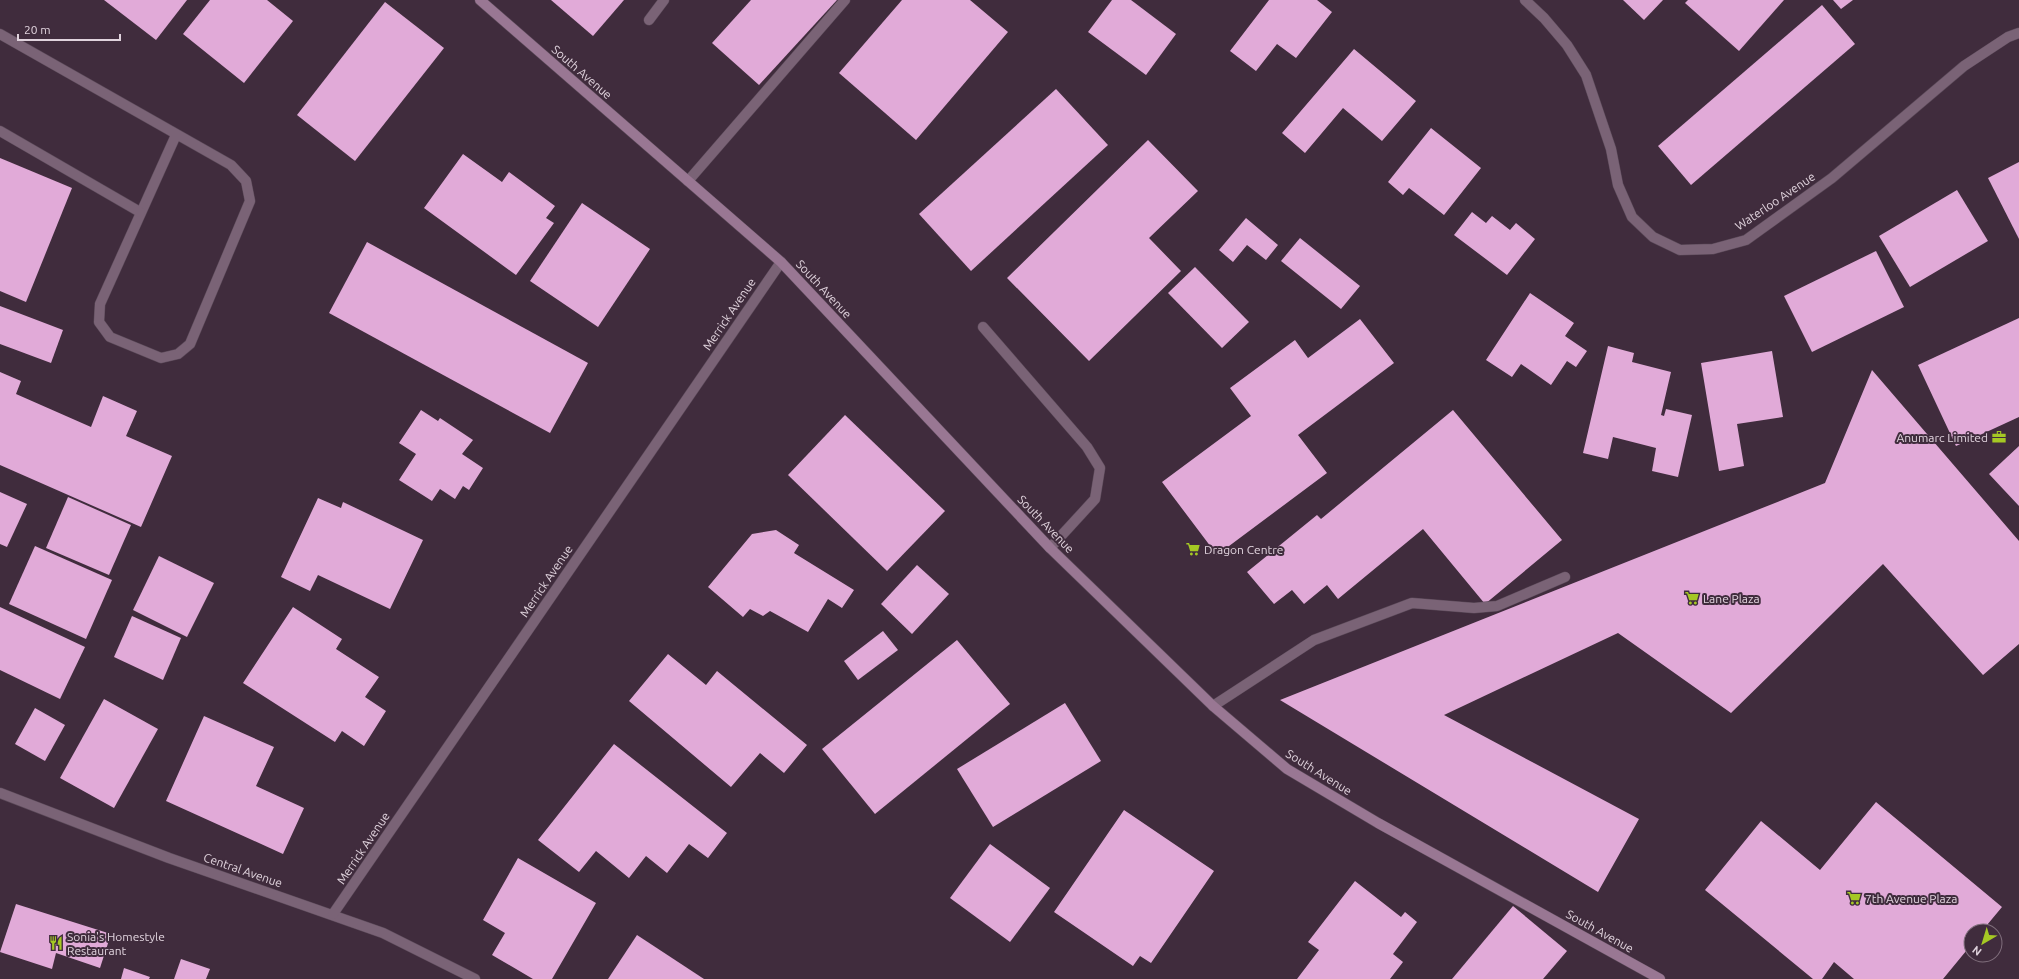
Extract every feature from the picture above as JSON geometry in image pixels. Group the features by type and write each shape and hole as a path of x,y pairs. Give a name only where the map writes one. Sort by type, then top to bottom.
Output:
{"main road":[{"name":"South Avenue","path":"480,0 781,262 1050,548 1213,706 1287,770 1378,823 1660,979"}],"street":[{"path":"649,20 664,0"},
{"path":"688,182 844,0"},
{"name":"Waterloo Avenue","path":"1525,0 1544,18 1567,45 1586,76 1611,149 1618,185 1632,217 1652,237 1680,250 1713,249 1746,240 1832,178 1964,66 2008,37 2019,33"},
{"path":"0,34 231,165 246,180 250,201 190,344 178,354 161,358 110,337 99,322 100,304 140,212 176,135"},
{"path":"0,131 140,212"},
{"name":"Merrick Avenue","path":"333,914 781,262"},
{"path":"983,327 1088,447 1100,468 1095,499 1050,548"},
{"path":"1213,706 1314,640 1412,603 1474,608 1497,606 1565,578"},
{"name":"Central Avenue","path":"0,793 169,858 333,914 383,933 475,979"}],"building":[{"path":"104,0 187,0 156,40"},
{"path":"210,0 267,0 293,21 244,83 183,34"},
{"path":"551,0 624,0 593,36"},
{"path":"751,0 837,0 759,85 712,43"},
{"path":"902,0 970,0 1008,32 916,140 839,73"},
{"path":"1112,0 1131,0 1176,34 1146,75 1088,32"},
{"path":"1269,0 1317,0 1332,12 1296,58 1277,44 1256,71 1230,51"},
{"path":"1623,0 1663,0 1644,20"},
{"path":"1688,0 1784,0 1739,51 1685,3"},
{"path":"1833,0 1853,0 1841,9"},
{"path":"385,2 444,48 355,161 297,115"},
{"path":"1822,5 1855,44 1691,185 1658,146"},
{"path":"1354,49 1416,101 1382,141 1343,108 1305,153 1282,133"},
{"path":"1056,89 1108,145 971,271 919,214"},
{"path":"1431,128 1481,168 1444,215 1409,188 1403,195 1388,182"},
{"path":"1148,140 1198,191 1149,238 1181,271 1089,361 1007,278"},
{"path":"463,154 502,182 509,172 555,206 546,218 554,223 516,275 424,208"},
{"path":"0,158 72,188 26,302 0,291"},
{"path":"2019,162 2019,239 1988,178"},
{"path":"1957,190 1988,241 1910,287 1879,236"},
{"path":"582,203 650,249 598,327 530,281"},
{"path":"1472,212 1486,223 1492,216 1510,230 1516,223 1535,239 1507,275 1454,235"},
{"path":"1246,218 1278,245 1266,260 1247,245 1233,262 1219,250"},
{"path":"1300,238 1360,286 1341,309 1281,261"},
{"path":"367,242 588,363 550,433 329,313"},
{"path":"1876,251 1904,307 1812,352 1784,296"},
{"path":"1195,267 1249,322 1222,348 1168,293"},
{"path":"1530,293 1574,323 1565,336 1587,351 1576,367 1567,361 1551,385 1521,364 1512,377 1486,360"},
{"path":"0,306 63,330 51,363 0,344"},
{"path":"2019,318 2019,417 1956,446 1918,365"},
{"path":"1360,319 1394,363 1298,435 1327,473 1217,555 1162,482 1251,416 1230,388 1295,340 1308,358"},
{"path":"1608,346 1634,353 1632,362 1671,372 1661,415 1664,416 1666,409 1692,415 1678,477 1652,471 1656,448 1613,437 1608,459 1583,453"},
{"path":"1772,351 1783,417 1737,424 1744,466 1719,471 1701,363"},
{"name":"Lane Plaza","path":"1872,370 2019,541 2019,644 1983,675 1883,564 1731,713 1618,633 1444,715 1639,819 1598,892 1280,700 1825,483"},
{"path":"0,372 21,381 16,394 91,427 103,396 137,411 126,436 172,456 141,527 0,465"},
{"path":"421,410 438,421 440,418 473,440 462,454 483,468 469,490 463,486 455,499 440,489 432,501 399,480 416,454 399,443"},
{"path":"1453,410 1562,540 1485,604 1423,529 1338,599 1327,585 1304,604 1292,590 1274,604 1247,572 1317,515 1321,519"},
{"path":"845,415 945,511 887,571 788,475"},
{"path":"2019,446 2019,506 1989,474"},
{"path":"0,492 27,504 7,547 0,544"},
{"path":"68,497 131,525 109,575 46,548"},
{"path":"318,498 341,508 343,502 423,540 390,609 318,575 310,591 281,577"},
{"path":"776,530 799,545 794,553 854,590 842,608 828,599 808,632 770,611 763,616 750,609 743,617 708,587 752,534"},
{"path":"35,546 112,580 86,639 9,604"},
{"path":"159,556 214,583 187,637 133,610"},
{"path":"917,565 949,594 912,634 881,604"},
{"path":"0,607 85,647 60,699 0,670"},
{"path":"293,607 342,639 336,649 379,677 365,697 386,711 364,746 342,731 335,742 243,683"},
{"path":"132,616 181,638 163,680 114,657"},
{"path":"883,631 898,650 858,680 844,661"},
{"path":"957,640 1010,704 875,814 822,749"},
{"path":"668,654 706,685 717,671 807,745 784,773 760,753 731,787 629,701"},
{"path":"104,699 158,729 114,808 60,778"},
{"path":"1065,703 1101,761 993,827 957,769"},
{"path":"35,708 65,725 45,761 15,744"},
{"path":"204,716 274,747 256,786 304,808 283,854 166,801"},
{"path":"614,744 727,833 708,858 689,844 667,873 646,856 629,878 596,851 579,872 538,840"},
{"name":"7th Avenue Plaza","path":"1876,802 2002,907 1989,923 1963,923 1963,955 1943,979 1854,979 1834,962 1822,979 1813,979 1705,890 1761,821 1820,870"},
{"path":"1124,810 1214,871 1151,963 1140,956 1133,966 1054,912"},
{"path":"990,844 1050,888 1010,942 950,898"},
{"path":"518,858 596,903 552,979 533,979 492,955 505,933 483,920"},
{"path":"1355,881 1401,917 1405,912 1417,922 1393,954 1403,962 1390,979 1297,979 1319,950 1308,942"},
{"name":"Sonia's Homestyle Restaurant","path":"16,904 111,934 100,968 56,953 52,969 0,952"},
{"path":"1513,906 1567,951 1543,979 1452,979"},
{"path":"637,935 704,979 608,979"},
{"path":"181,959 210,969 206,979 174,979"},
{"path":"124,968 150,977 149,979 121,979"}],"place":[{"name":"Anumarc Limited","path":"1999,437"},
{"name":"Dragon Centre","path":"1193,549"},
{"name":"Lane Plaza","path":"1692,598"},
{"name":"7th Avenue Plaza","path":"1854,898"},
{"name":"Sonia's Homestyle Restaurant","path":"56,943"}]}
